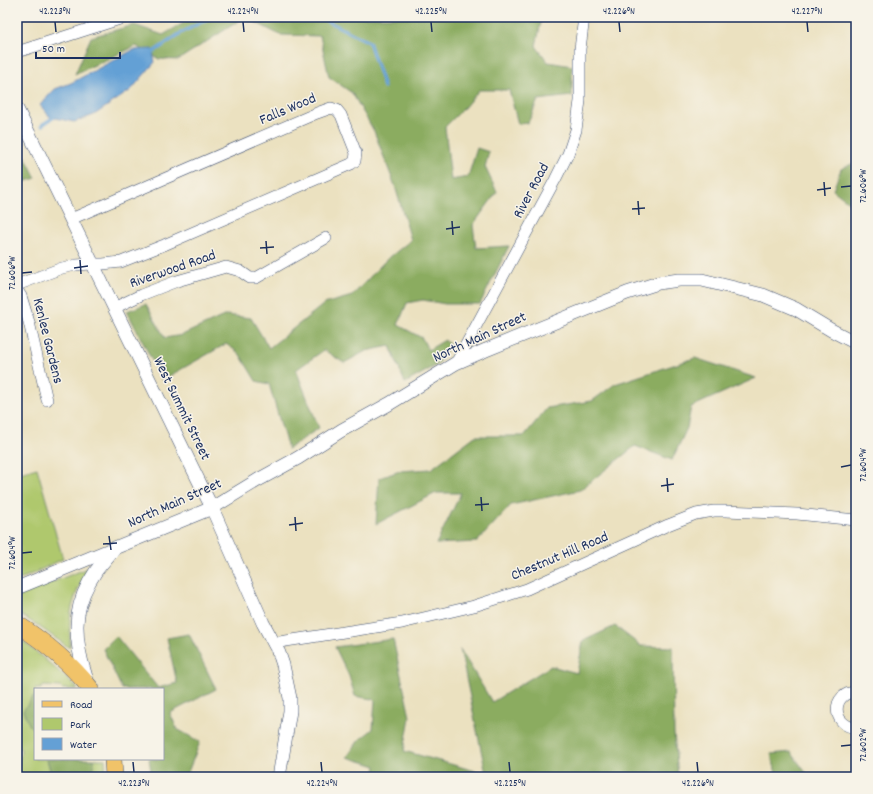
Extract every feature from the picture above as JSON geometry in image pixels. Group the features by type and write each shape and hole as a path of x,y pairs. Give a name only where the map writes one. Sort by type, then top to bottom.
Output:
{"main road":[{"path":"17,624 63,658 90,687"},
{"path":"114,760 114,777"}],"street":[{"path":"17,52 126,17"},
{"name":"River Road","path":"456,363 568,154 576,130 580,101 580,49 584,17"},
{"name":"Falls Wood","path":"71,219 317,113 332,108 337,110 341,115 356,153 355,161 351,164 164,245 121,262 92,264"},
{"name":"West Summit Street","path":"17,110 212,508 262,623 279,654 283,665 290,698 290,711 280,777"},
{"name":"Riverwood Road","path":"114,308 141,295 177,281 226,267 240,271 250,278 256,278 326,238"},
{"name":"Kenlee Gardens","path":"17,286 62,268 92,264"},
{"name":"North Main Street","path":"17,588 212,508 298,458 342,430 390,404 456,363 627,293 658,283 679,280 702,280 763,295 796,309 856,343"},
{"name":"Kenlee Gardens","path":"17,290 21,296 29,322 47,400"},
{"name":"Chestnut Hill Road","path":"273,643 402,623 474,606 527,589 668,525 696,514 725,511 798,514 856,520"},
{"name":"North Main Street","path":"90,687 82,664 78,644 76,626 79,608 88,583 96,570 115,548"},
{"path":"856,692 846,694 841,698 837,709 841,721 845,725 851,728 856,728"},
{"path":"114,760 121,777"}],"green space":[{"path":"194,17 245,17 178,60 159,59 136,46 75,74 91,37 134,25 163,35"},
{"path":"245,17 542,17 536,46 548,62 572,66 572,96 538,100 528,123 518,124 509,90 479,90 445,127 451,180 468,177 477,148 489,152 485,167 497,192 473,225 476,248 509,246 480,304 445,304 423,300 407,303 398,325 422,338 428,350 445,340 450,345 437,365 405,383 390,346 366,351 344,363 324,350 296,370 319,428 288,449 269,384 256,381 239,353 226,344 162,380 127,311 146,304 165,338 182,335 226,315 251,318 269,348 324,304 352,296 385,261 411,240 395,186 374,131 352,93 329,77 320,36 280,35"},
{"path":"17,141 36,178 17,184"},
{"path":"856,162 856,208 833,190 841,169"},
{"path":"695,358 756,378 691,407 687,428 672,460 635,446 580,490 511,505 477,542 436,544 461,493 436,493 376,524 379,478 400,471 431,469 475,436 524,436 547,408 592,401 615,384"},
{"path":"37,468 63,559 17,581 17,474"},
{"path":"88,568 72,606 69,648 37,625 17,613 17,596"},
{"path":"615,626 641,646 673,647 674,733 678,777 374,777 376,766 347,757 359,740 373,729 375,700 355,696 349,676 335,647 393,639 410,717 404,751 486,774 460,649 492,702 551,666 577,673 583,641"},
{"path":"189,634 216,689 170,713 177,729 200,742 186,777 152,777 149,760 164,760 164,688 158,688 177,683 167,638"},
{"path":"17,636 77,688 44,686 41,688 34,688 34,696 24,711 30,726 34,730 34,760 47,760 52,777 17,777 21,750 17,744"},
{"path":"116,636 158,688 122,688 103,649"},
{"path":"34,695 34,730 30,726 23,711"},
{"path":"791,752 809,777 777,777 771,754"},
{"path":"47,760 94,760 93,777 52,777"},
{"path":"94,760 105,760 106,777 93,777"}],"water":[{"path":"152,49 155,62 131,90 94,115 74,122 50,117 40,105 55,89 71,83 133,50"}],"waterway":[{"path":"149,55 181,33 211,17"},
{"path":"319,17 369,42 384,87"},
{"path":"42,125 57,115"}]}
